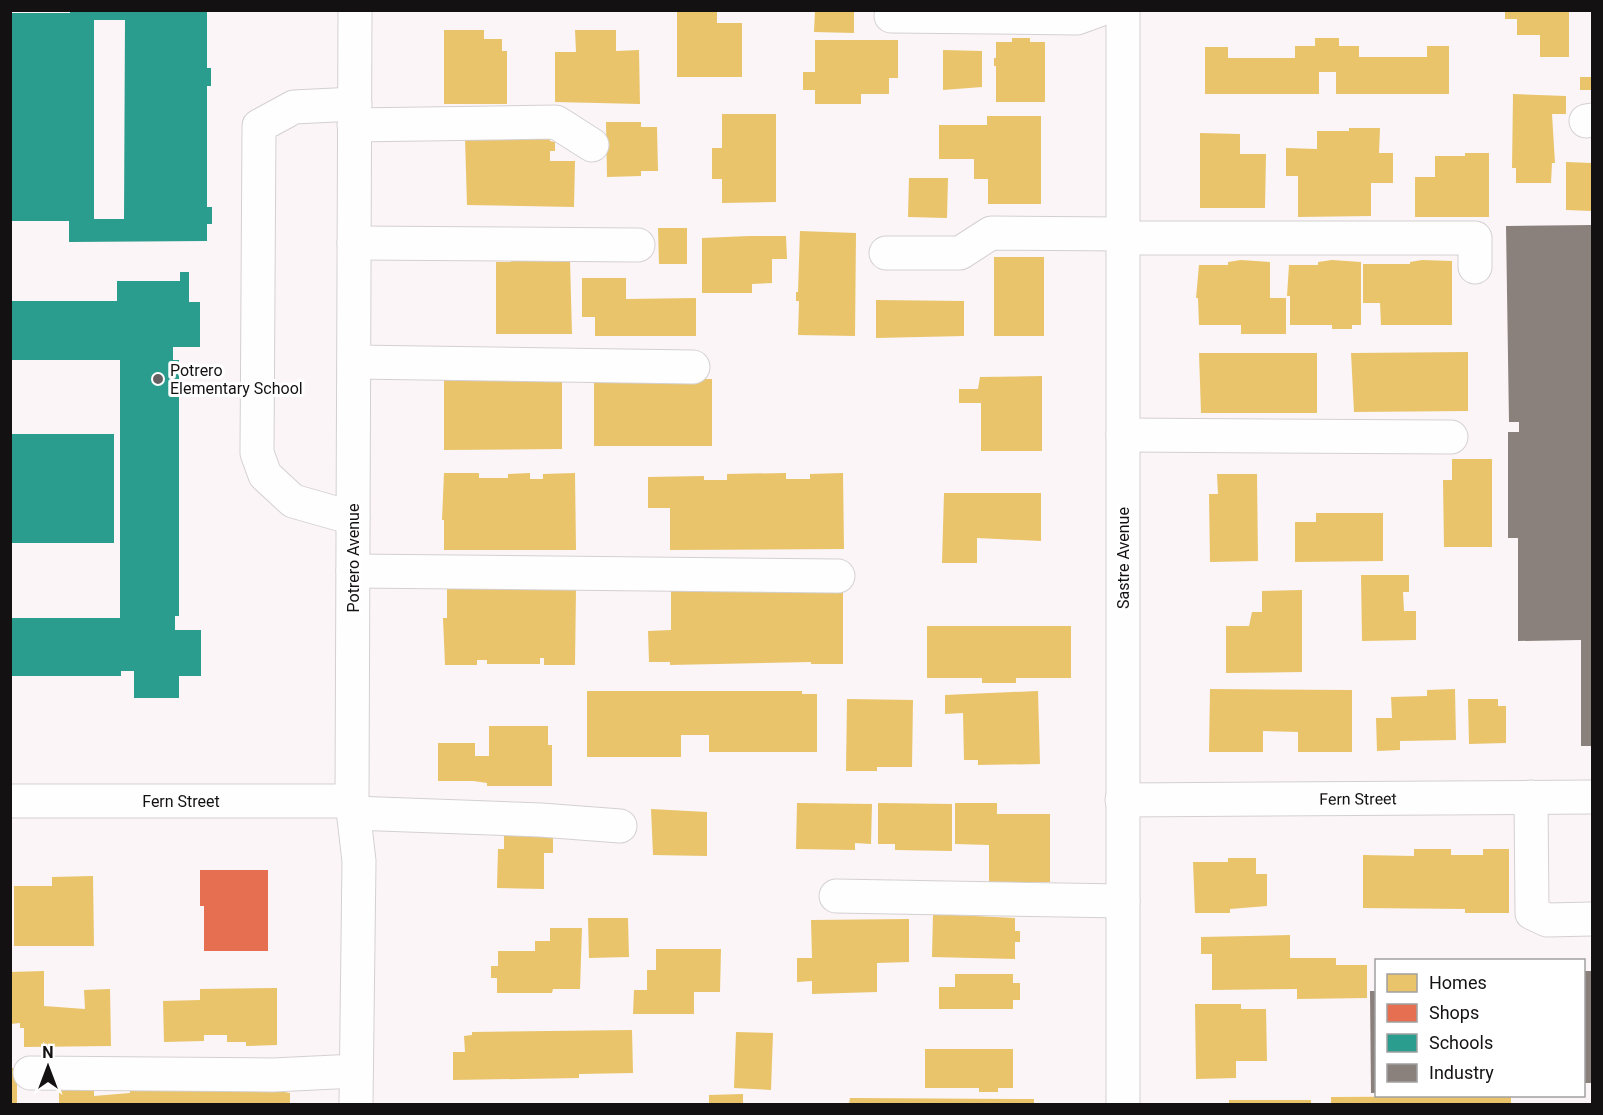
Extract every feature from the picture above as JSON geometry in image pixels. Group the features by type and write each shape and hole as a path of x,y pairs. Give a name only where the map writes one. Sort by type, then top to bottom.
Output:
{"street":[{"name":"Potrero Avenue","path":"355,10 353,807 359,861 357,1104"},
{"path":"891,16 1077,18 1099,10"},
{"name":"Sastre Avenue","path":"1122,10 1123,1104"},
{"path":"353,518 293,501 265,475 257,453 259,126 294,107 355,114 556,122 592,145"},
{"path":"886,254 960,254 991,233 1475,238 1476,267"},
{"path":"354,243 638,245"},
{"path":"354,362 693,367"},
{"path":"1123,435 1451,437"},
{"path":"353,571 838,576"},
{"path":"1531,797 1532,913 1547,920 1593,919"},
{"name":"Fern Street","path":"1122,800 1593,797"},
{"name":"Fern Street","path":"10,801 353,807 620,826"},
{"path":"836,896 1123,901"},
{"path":"30,1073 273,1075 356,1071"}],"building: Homes":[{"path":"677,10 717,10 717,23 742,23 742,77 677,77"},
{"path":"815,10 854,10 854,33 814,32"},
{"path":"1505,10 1569,10 1569,57 1540,57 1540,35 1517,35 1517,19 1505,19"},
{"path":"444,30 484,30 484,39 502,39 502,51 507,51 507,104 444,104"},
{"path":"575,30 616,30 616,51 639,50 640,104 555,102 555,52 576,52"},
{"path":"1012,38 1030,38 1030,42 1045,42 1045,102 996,102 994,58 996,58 996,42 1012,42"},
{"path":"1315,38 1339,38 1339,46 1359,46 1359,57 1427,57 1427,46 1449,46 1449,94 1336,94 1336,72 1319,72 1319,94 1205,94 1205,47 1228,47 1228,58 1295,58 1295,46 1315,46"},
{"path":"815,40 898,40 898,78 889,78 889,94 861,94 861,104 815,104 815,90 803,90 803,72 815,72"},
{"path":"943,50 982,51 982,87 943,90"},
{"path":"1580,77 1592,77 1592,90 1580,90"},
{"path":"1513,94 1566,96 1566,114 1552,114 1555,163 1552,163 1551,183 1516,183 1516,168 1512,168"},
{"path":"722,114 776,114 776,202 722,203 722,179 712,179 712,148 722,148"},
{"path":"987,116 1041,116 1041,204 988,204 988,179 974,179 974,159 939,159 939,125 987,125"},
{"path":"606,122 641,122 641,127 657,127 658,171 641,171 641,176 607,177"},
{"path":"1349,128 1380,128 1379,153 1393,153 1393,183 1371,183 1371,216 1298,217 1298,176 1286,176 1286,148 1317,149 1317,131 1349,131"},
{"path":"1200,133 1240,134 1240,154 1266,154 1265,208 1200,208"},
{"path":"550,135 550,141 555,142 555,151 550,151 550,161 575,161 574,207 467,205 465,138"},
{"path":"1465,153 1489,153 1489,217 1415,217 1415,177 1435,177 1435,156 1465,156"},
{"path":"1566,162 1592,163 1592,211 1566,210"},
{"path":"909,178 948,178 947,218 908,217"},
{"path":"658,228 687,228 687,264 659,264"},
{"path":"800,231 856,233 855,336 798,335 799,301 796,301 796,292 798,292"},
{"path":"786,236 787,259 772,259 772,283 752,284 752,293 702,293 702,238"},
{"path":"511,257 521,257 521,261 570,260 572,334 496,334 496,262 511,262"},
{"path":"994,257 1044,257 1044,336 994,336"},
{"path":"1241,260 1270,262 1270,298 1286,298 1286,334 1241,334 1241,325 1199,325 1198,298 1196,298 1199,265 1228,265 1228,262"},
{"path":"1332,260 1361,262 1361,325 1352,325 1352,329 1332,329 1332,325 1290,325 1290,296 1287,296 1289,265 1318,265 1318,262"},
{"path":"1452,261 1452,325 1381,325 1380,303 1363,303 1363,264 1410,264 1410,262"},
{"path":"582,278 626,278 626,299 696,298 696,336 595,336 595,317 582,317"},
{"path":"876,300 964,301 964,336 876,338"},
{"path":"1468,352 1468,411 1354,412 1351,353"},
{"path":"1199,353 1317,353 1317,413 1201,413"},
{"path":"1042,376 1042,451 981,451 981,403 959,403 959,389 978,389 980,377"},
{"path":"562,379 562,449 444,450 444,380"},
{"path":"594,379 712,379 712,446 594,446"},
{"path":"1452,459 1492,459 1492,547 1444,547 1443,480 1452,480"},
{"path":"444,473 479,473 479,478 508,478 508,474 530,473 530,479 543,479 543,474 575,473 576,550 444,550 444,520 442,520"},
{"path":"786,473 786,479 810,479 810,474 843,473 844,549 670,550 670,508 648,508 648,477 704,476 704,480 727,480 727,474"},
{"path":"1217,474 1257,474 1258,561 1210,562 1209,494 1218,494"},
{"path":"944,493 1041,493 1041,541 977,538 977,563 942,563"},
{"path":"1316,513 1383,513 1383,561 1295,562 1295,522 1316,522"},
{"path":"1361,575 1409,575 1409,592 1403,592 1404,611 1416,611 1416,640 1362,641"},
{"path":"447,588 576,588 575,665 544,665 544,658 540,658 540,664 487,664 487,660 477,660 477,665 445,665 443,618 447,618"},
{"path":"843,589 843,664 811,664 811,662 670,665 670,662 649,662 648,631 671,630 671,590"},
{"path":"1302,590 1302,672 1226,673 1226,626 1249,626 1252,612 1262,612 1262,591"},
{"path":"927,626 1071,626 1071,678 1016,678 1016,683 982,683 982,678 927,678"},
{"path":"1210,689 1352,690 1352,752 1298,752 1298,732 1263,731 1263,752 1209,752"},
{"path":"1455,689 1456,740 1400,741 1400,750 1377,751 1376,718 1392,718 1391,697 1427,696 1427,690"},
{"path":"587,691 802,691 802,694 817,694 817,752 709,752 709,735 681,735 681,757 587,757"},
{"path":"1038,691 1040,764 978,765 978,760 964,760 963,713 945,714 945,695"},
{"path":"847,699 913,700 912,767 877,767 877,771 846,771"},
{"path":"1468,699 1498,699 1498,706 1506,706 1506,743 1469,744"},
{"path":"489,726 548,726 548,745 552,745 552,786 487,786 487,783 473,781 438,781 438,743 475,743 475,756 489,756"},
{"path":"797,803 872,804 871,844 855,843 855,850 796,849"},
{"path":"878,803 952,804 952,851 895,850 895,844 878,844"},
{"path":"955,803 997,803 997,814 1050,814 1050,882 989,882 989,845 955,844"},
{"path":"651,809 707,812 707,856 653,855"},
{"path":"504,834 553,835 553,853 544,853 544,889 497,888 498,849 504,849"},
{"path":"1414,849 1451,849 1451,855 1483,855 1483,849 1509,849 1509,913 1465,913 1465,909 1363,908 1363,855 1414,856"},
{"path":"1228,858 1256,858 1256,874 1267,874 1267,906 1230,909 1230,913 1195,913 1193,862 1228,862"},
{"path":"93,876 94,946 14,946 14,886 52,886 52,877"},
{"path":"933,914 1015,918 1015,931 1020,931 1020,942 1015,942 1015,959 932,957"},
{"path":"588,918 628,918 629,957 589,958"},
{"path":"909,919 909,962 877,963 877,992 812,994 812,981 797,982 797,958 812,958 811,920"},
{"path":"550,928 582,928 580,989 553,989 552,993 497,993 497,978 491,978 491,966 498,966 498,951 535,951 535,941 550,941"},
{"path":"1290,935 1290,958 1336,958 1336,965 1367,965 1367,998 1297,999 1297,989 1212,990 1212,954 1201,954 1201,937"},
{"path":"656,949 721,949 720,992 694,992 694,1014 633,1014 634,990 647,990 647,970 656,970"},
{"path":"44,971 44,1006 85,1009 84,990 110,989 111,1046 24,1047 24,1028 20,1028 20,1023 10,1024 10,972"},
{"path":"955,974 1013,974 1013,983 1020,983 1020,1000 1013,1000 1013,1009 939,1009 939,987 955,987"},
{"path":"277,988 277,1045 246,1046 246,1042 227,1042 227,1035 204,1035 204,1041 164,1042 163,1001 200,1000 200,989"},
{"path":"1195,1004 1241,1004 1241,1009 1266,1009 1267,1061 1236,1061 1236,1078 1196,1079"},
{"path":"632,1030 633,1073 579,1074 579,1078 453,1080 453,1052 465,1052 464,1036 472,1035 472,1032"},
{"path":"736,1032 773,1033 771,1090 734,1088"},
{"path":"925,1049 1013,1049 1013,1088 998,1088 998,1092 979,1092 979,1088 925,1088"},
{"path":"10,1068 17,1068 17,1104 10,1104"},
{"path":"59,1081 94,1081 94,1096 130,1093 130,1090 273,1090 290,1093 290,1104 59,1104"},
{"path":"743,1094 743,1104 709,1104 709,1095"},
{"path":"1331,1097 1511,1097 1511,1104 1331,1104"},
{"path":"850,1098 1034,1099 1034,1104 849,1104"},
{"path":"1229,1100 1311,1100 1311,1104 1229,1104"}],"building: Shops":[{"path":"200,870 268,870 268,951 204,951 204,906 200,906"}],"building: Schools":[{"path":"70,10 207,10 207,68 211,68 211,86 207,86 207,207 212,207 212,224 207,224 207,241 69,242 69,221 10,221 12,13 70,13","holes":["94,20 125,20 124,219 94,219"]},
{"path":"180,272 189,272 189,302 200,302 200,347 173,347 173,360 179,360 179,616 175,616 175,630 201,630 201,676 179,676 179,698 134,698 134,671 121,671 121,676 10,676 10,618 120,618 120,360 10,360 10,301 117,301 117,281 180,281"},
{"path":"10,434 114,434 114,543 10,543"}],"building: Industry":[{"path":"1592,225 1592,746 1581,746 1581,640 1518,641 1518,538 1508,538 1508,432 1519,432 1519,422 1509,422 1506,226"},
{"path":"1585,971 1592,971 1592,1083 1585,1083"},
{"path":"1370,991 1375,991 1375,1093 1371,1093"}],"place":[{"name":"Potrero Elementary School","path":"158,379"}]}
